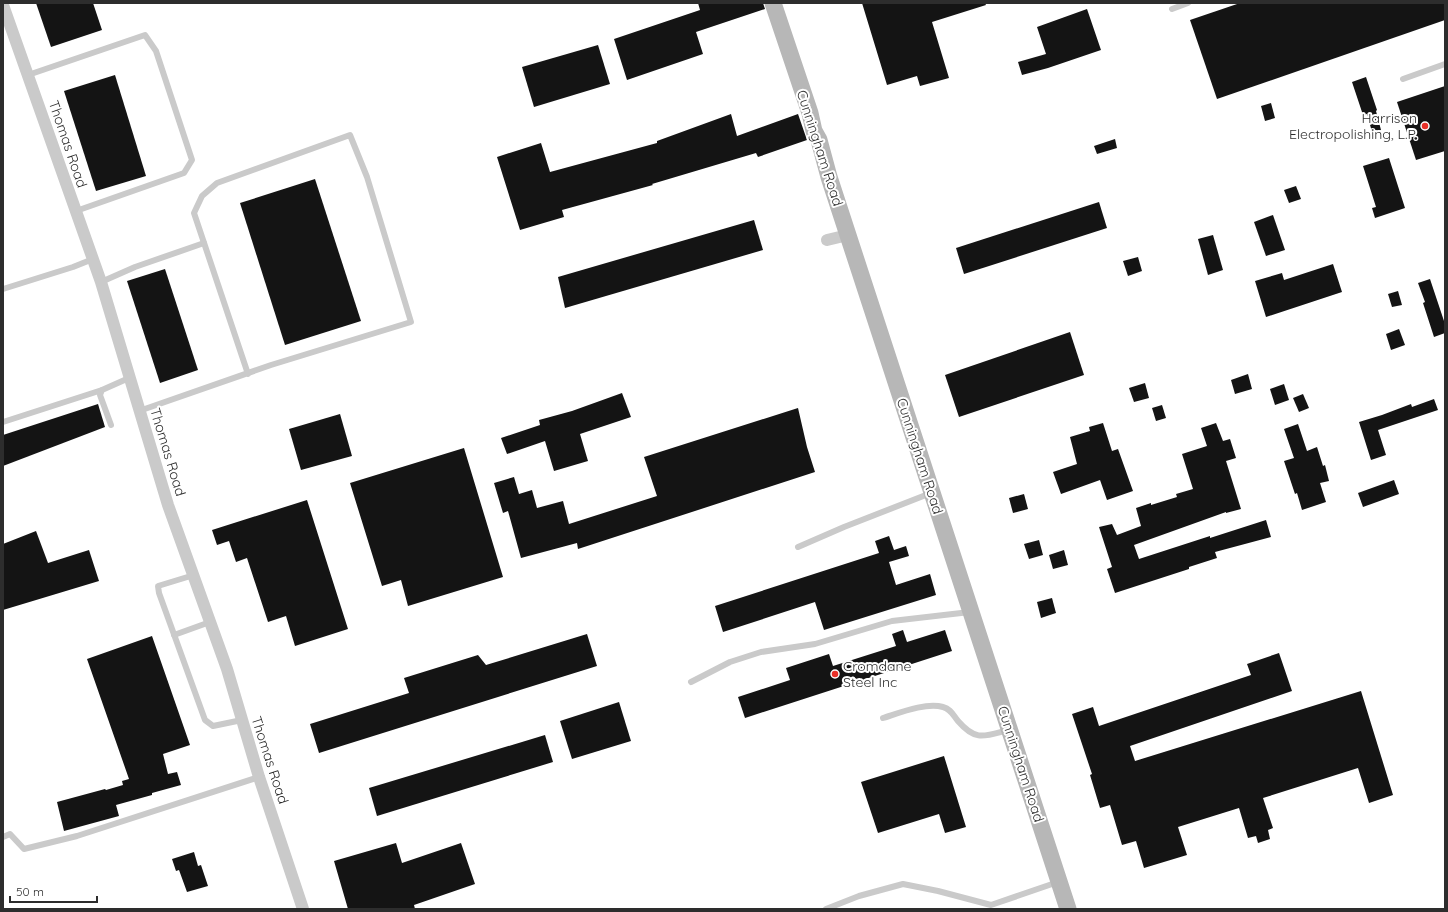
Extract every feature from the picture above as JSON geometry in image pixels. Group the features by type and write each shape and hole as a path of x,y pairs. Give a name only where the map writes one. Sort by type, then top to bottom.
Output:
{"street":[{"name":"Cunningham Road","path":"773,3 810,113 814,131 819,140 829,177 1068,909"},
{"name":"Thomas Road","path":"3,5 101,282 168,505 210,622 303,909"},
{"path":"827,240 848,235"}],"lane":[{"path":"1172,8 1188,3"},
{"path":"28,75 145,35 156,51 192,160 184,173 76,211"},
{"path":"1403,79 1445,64"},
{"path":"139,411 248,374 271,365 411,322 367,177 350,135 217,183 202,196 194,213 248,374"},
{"path":"101,282 135,267 204,243"},
{"path":"3,289 73,267 93,259"},
{"path":"3,422 102,390 130,378"},
{"path":"102,390 100,395 111,426"},
{"path":"798,547 844,526 932,493"},
{"path":"194,575 158,586 159,593 205,720 213,726 242,720"},
{"path":"690,682 730,662 761,652 815,644 892,621 971,612"},
{"path":"174,635 210,622"},
{"path":"883,718 906,710 933,705 950,710 959,722 970,732 980,736 986,736 1009,729"},
{"path":"3,837 10,834 24,849 77,836 259,777"},
{"path":"826,909 859,896 903,884 938,891 991,905 1059,882"}],"building":[{"path":"36,3 93,3 102,30 51,47"},
{"path":"698,3 763,3 765,9 696,32 703,54 627,80 614,39 700,10"},
{"path":"862,3 985,3 986,5 932,22 949,78 920,86 917,76 887,85"},
{"path":"1240,3 1445,3 1445,20 1217,99 1190,20"},
{"path":"1087,9 1101,50 1022,75 1018,62 1046,54 1037,27"},
{"path":"598,45 610,84 534,107 522,67"},
{"path":"115,75 146,176 96,191 64,91"},
{"path":"1366,77 1377,110 1381,130 1372,132 1367,114 1363,115 1352,82"},
{"name":"Harrison Electropolishing, L.P.","path":"1445,86 1445,151 1416,160 1397,102"},
{"path":"1271,103 1275,118 1265,121 1261,106"},
{"path":"731,114 737,136 798,114 807,140 758,157 756,153 652,184 653,185 562,210 564,217 520,230 497,157 541,143 550,172 657,143 657,141"},
{"path":"1115,139 1117,148 1097,154 1094,146"},
{"path":"1389,158 1405,208 1375,218 1372,208 1376,207 1363,166"},
{"path":"315,179 361,321 285,345 240,203"},
{"path":"1296,186 1301,199 1289,203 1284,190"},
{"path":"1099,202 1107,228 964,274 956,248"},
{"path":"1273,215 1285,250 1266,256 1254,222"},
{"path":"754,220 763,250 565,308 558,277"},
{"path":"1213,235 1223,270 1208,275 1198,239"},
{"path":"1138,257 1142,271 1128,276 1123,261"},
{"path":"1333,264 1342,292 1266,317 1255,281 1282,273 1284,280"},
{"path":"165,269 198,370 160,383 127,281"},
{"path":"1430,279 1445,324 1445,333 1434,337 1423,303 1425,302 1418,283"},
{"path":"1398,291 1402,305 1392,307 1388,294"},
{"path":"1399,329 1405,345 1391,350 1386,334"},
{"path":"1070,332 1084,375 959,417 945,375"},
{"path":"1248,374 1252,389 1235,394 1231,380"},
{"path":"1145,383 1149,398 1134,402 1129,388"},
{"path":"1284,384 1289,400 1275,405 1270,389"},
{"path":"622,393 631,417 580,434 588,461 554,471 545,441 507,454 501,438 540,425 539,420 572,411"},
{"path":"1303,394 1309,408 1299,412 1293,398"},
{"path":"1434,399 1438,410 1378,430 1386,455 1371,460 1359,422 1411,404 1412,407"},
{"path":"98,404 105,427 3,466 3,435"},
{"path":"1162,405 1166,418 1156,421 1152,408"},
{"path":"798,408 807,447 815,472 578,549 577,543 521,558 508,511 503,513 494,483 514,477 519,494 532,490 537,508 563,501 569,524 657,496 644,457"},
{"path":"340,414 352,456 301,470 289,429"},
{"path":"1103,423 1112,451 1118,449 1133,491 1107,500 1100,480 1061,494 1053,472 1077,464 1070,437 1090,431 1089,427"},
{"path":"1216,423 1223,441 1230,439 1236,458 1226,461 1241,509 1226,512 1134,545 1139,559 1266,520 1271,537 1215,552 1217,558 1189,567 1189,569 1115,593 1107,569 1112,567 1099,527 1112,524 1117,535 1141,526 1136,508 1177,497 1176,494 1193,489 1182,454 1207,446 1201,428"},
{"path":"1298,424 1307,451 1317,447 1323,466 1325,465 1329,481 1320,483 1326,502 1302,510 1284,461 1294,458 1284,429"},
{"path":"464,448 503,577 408,606 401,580 382,586 350,483"},
{"path":"1394,480 1399,494 1363,507 1358,493"},
{"path":"1024,494 1028,509 1013,513 1009,498"},
{"path":"307,500 348,629 295,646 286,616 268,622 247,558 236,562 229,541 217,545 212,530"},
{"path":"36,531 48,563 89,550 99,581 3,610 3,544"},
{"path":"889,536 894,550 906,546 909,556 889,562 896,585 930,574 936,595 824,630 815,602 723,632 715,606 879,553 875,541"},
{"path":"1039,540 1043,555 1029,559 1024,544"},
{"path":"1064,550 1068,565 1053,569 1049,555"},
{"path":"1052,598 1056,613 1041,618 1037,602"},
{"name":"Cromdane Steel Inc","path":"903,630 907,642 945,630 952,651 745,718 738,697 790,680 786,668 829,654 833,666 896,646 892,634"},
{"path":"587,634 597,666 319,753 310,724 409,693 404,678 478,655 486,665"},
{"path":"152,636 190,745 163,754 168,774 177,772 181,785 116,805 119,816 64,831 57,802 123,785 122,781 129,779 87,659"},
{"path":"1279,653 1292,691 1130,746 1135,761 1361,691 1393,795 1369,803 1358,768 1263,798 1273,828 1268,830 1270,839 1258,843 1256,836 1248,838 1239,808 1178,827 1187,855 1144,868 1136,841 1122,845 1110,805 1100,808 1090,775 1092,774 1072,714 1093,707 1099,726 1251,675 1247,664"},
{"path":"619,702 631,741 572,759 560,721"},
{"path":"545,735 553,762 377,816 369,788"},
{"path":"944,756 966,827 945,833 939,814 878,833 861,782"},
{"path":"396,843 402,863 461,843 475,884 414,905 415,909 348,909 334,861"},
{"path":"194,852 198,866 201,865 208,886 187,892 179,870 176,871 172,859"}],"place":[{"name":"Harrison Electropolishing, L.P.","path":"1425,126"},
{"name":"Cromdane Steel Inc","path":"835,674"}]}
